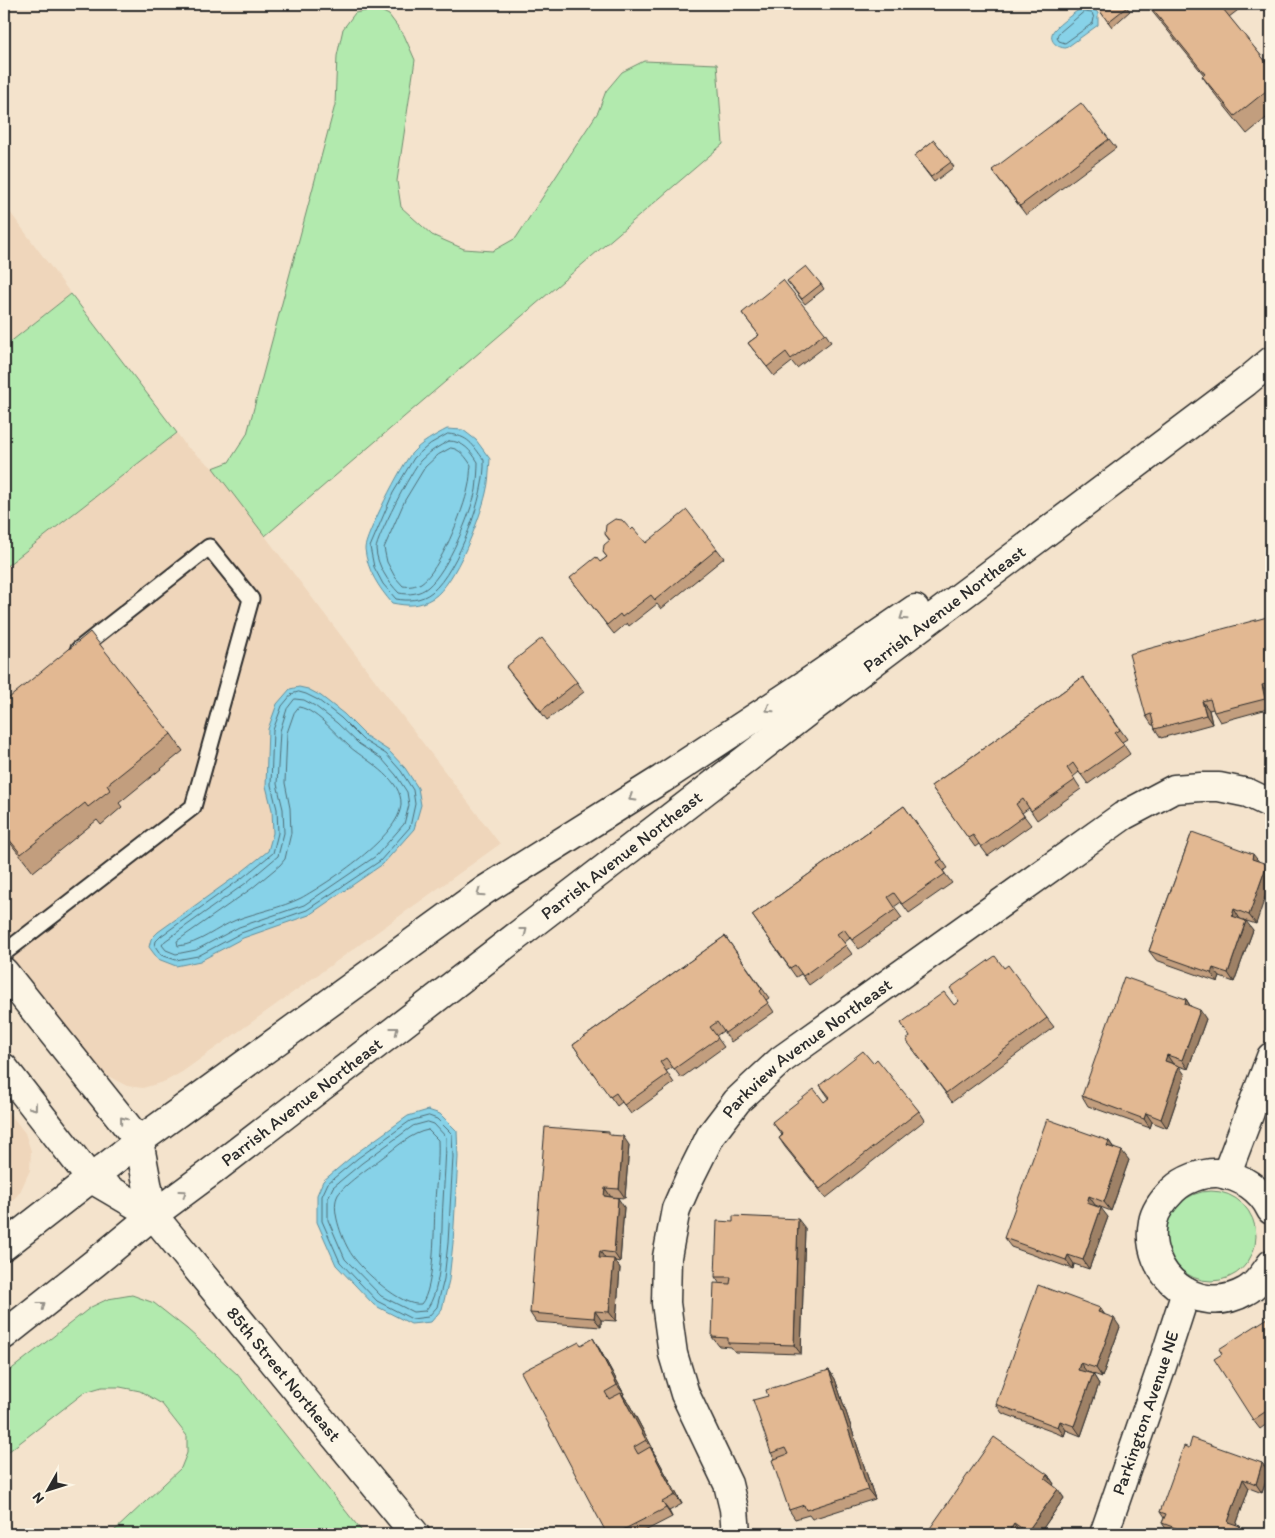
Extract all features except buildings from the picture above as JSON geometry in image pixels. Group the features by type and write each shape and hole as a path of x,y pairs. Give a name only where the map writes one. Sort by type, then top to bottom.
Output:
{"main road":[{"name":"Parrish Avenue Northeast","path":"4,1335 153,1214 211,1172 815,706 1246,382 1271,361"},
{"name":"Parrish Avenue Northeast","path":"4,1246 139,1141 485,890 662,780 803,686 1045,515 1246,382"},
{"name":"Parkview Avenue Northeast","path":"736,1534 734,1508 728,1484 686,1394 673,1354 666,1303 667,1257 676,1209 711,1135 737,1101 781,1060 1123,816 1174,789 1219,787 1248,793 1271,804"},
{"name":"85th Street Northeast","path":"4,972 139,1141 153,1214"},
{"path":"1226,1175 1271,1057"},
{"name":"85th Street Northeast","path":"4,1068 90,1178 153,1214 415,1534"},
{"path":"1271,1210 1267,1202 1253,1187 1236,1177 1215,1173 1195,1176 1176,1186 1162,1202 1153,1221 1152,1242 1157,1263 1169,1280 1186,1292 1206,1299 1226,1299 1246,1291 1262,1278 1271,1264"},
{"name":"Parkington Avenue NE","path":"1104,1534 1186,1292"}],"lane":[{"path":"4,953 193,807 251,599 209,547 65,660"}],"shaded area":[{"path":"4,204 71,294 4,347"},
{"path":"177,433 186,446 213,468 500,844 182,1072 166,1081 143,1088 127,1086 104,1074 4,950 4,568"},
{"path":"4,1106 25,1133 31,1151 30,1170 20,1192 4,1210"}],"green space":[{"path":"377,9 389,15 404,35 415,60 397,181 401,207 432,235 464,249 493,251 516,238 598,112 606,91 622,72 644,61 717,64 723,144 265,536 213,468 229,462 247,434 335,105 337,56 343,29 355,13"},
{"path":"71,294 177,433 4,568 4,347"},
{"path":"1211,1191 1228,1195 1243,1204 1252,1219 1256,1236 1252,1253 1243,1268 1228,1277 1211,1281 1194,1277 1179,1268 1170,1253 1166,1236 1170,1219 1179,1204 1194,1195"},
{"path":"132,1295 154,1303 187,1329 237,1374 364,1534 111,1534 181,1468 187,1453 187,1436 162,1404 140,1391 120,1387 102,1387 85,1392 4,1455 4,1375 91,1307 108,1299"}],"water":[{"path":"1090,6 1098,13 1098,25 1066,48 1056,45 1052,40 1054,30 1079,10"},
{"path":"447,429 463,430 476,440 490,459 488,485 483,504 466,550 441,591 428,601 418,604 392,603 378,585 368,564 365,549 366,542 385,500 407,459 428,440"},
{"path":"299,687 308,689 321,696 344,714 366,736 389,751 405,768 418,788 421,805 414,829 383,864 309,915 243,938 200,961 176,966 158,959 149,947 151,939 158,932 268,851 273,833 272,810 266,786 268,729 277,704 290,689"},
{"path":"428,1110 440,1114 457,1131 458,1157 453,1243 449,1280 442,1309 431,1322 411,1324 374,1305 336,1265 317,1222 317,1195 323,1181 355,1154 408,1116"}]}
